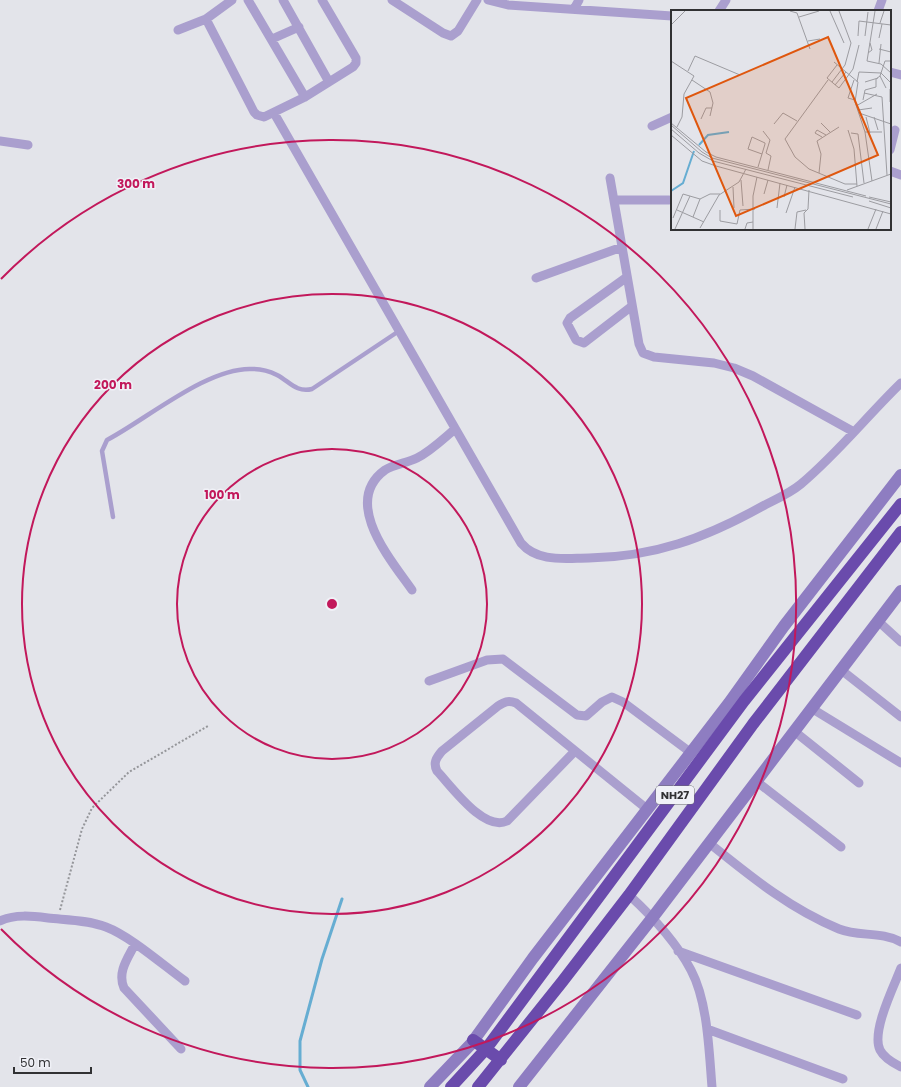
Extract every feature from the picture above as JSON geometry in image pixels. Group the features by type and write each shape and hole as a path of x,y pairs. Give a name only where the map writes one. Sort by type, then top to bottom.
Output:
{"highway":[{"name":"NH27","path":"451,1087 486,1049 744,701 901,504"},
{"name":"NH27","path":"478,1087 501,1060 629,895 753,724 901,532"},
{"path":"473,1040 501,1060"}],"street":[{"path":"178,30 206,19 232,0"},
{"path":"248,0 305,97"},
{"path":"283,0 329,82"},
{"path":"206,19 254,112 260,116 274,113 305,97 353,67 356,61 322,0"},
{"path":"392,0 451,36 458,31 477,0"},
{"path":"488,0 500,4 555,4 574,9 671,16"},
{"path":"574,9 579,0"},
{"path":"720,10 726,0"},
{"path":"878,10 882,0"},
{"path":"272,40 298,27"},
{"path":"891,72 901,75"},
{"path":"274,113 521,543 530,552 559,559 614,558 654,552 706,535 743,518 800,485 901,383"},
{"path":"652,126 671,117"},
{"path":"891,146 895,130"},
{"path":"0,141 28,145"},
{"path":"891,171 901,175"},
{"path":"610,178 640,349 647,356 714,363 734,368 753,376 854,432"},
{"path":"614,200 669,200"},
{"path":"536,278 622,247"},
{"path":"628,277 570,318 567,323 576,340 584,343 632,306"},
{"path":"412,590 380,544 371,526 368,511 372,485 387,469 423,455 455,428"},
{"path":"430,1087 473,1040 789,620 901,475"},
{"path":"519,1087 653,917 840,669 901,591"},
{"path":"878,621 901,642"},
{"path":"429,681 487,660 503,660 577,715 586,716 607,698 612,697 623,702 690,752"},
{"path":"840,669 901,717"},
{"path":"575,751 507,821 502,824 490,822 479,815 434,766 435,761 442,751 498,706 508,701 516,703 647,809"},
{"path":"811,708 901,763"},
{"path":"794,731 859,783"},
{"path":"756,781 841,847"},
{"path":"709,843 788,903 818,920 851,933 886,936 901,942"},
{"path":"629,895 653,917 691,970 698,988 707,1029 712,1087"},
{"path":"0,921 14,917 28,916 94,923 105,926 135,944 185,981"},
{"path":"135,944 123,969 122,982 124,988 181,1048"},
{"path":"678,951 857,1015"},
{"path":"901,968 880,1025 878,1044 880,1051 886,1058 901,1067"},
{"path":"707,1029 844,1078"}],"lane":[{"path":"113,517 102,451 107,440 206,380 225,372 240,369 266,370 278,375 296,388 306,390 312,389 399,331"}],"path":[{"path":"58,919 82,829 92,808 129,772 208,726"}],"waterway":[{"path":"308,1087 300,1070 300,1041 322,959 342,899"}]}
